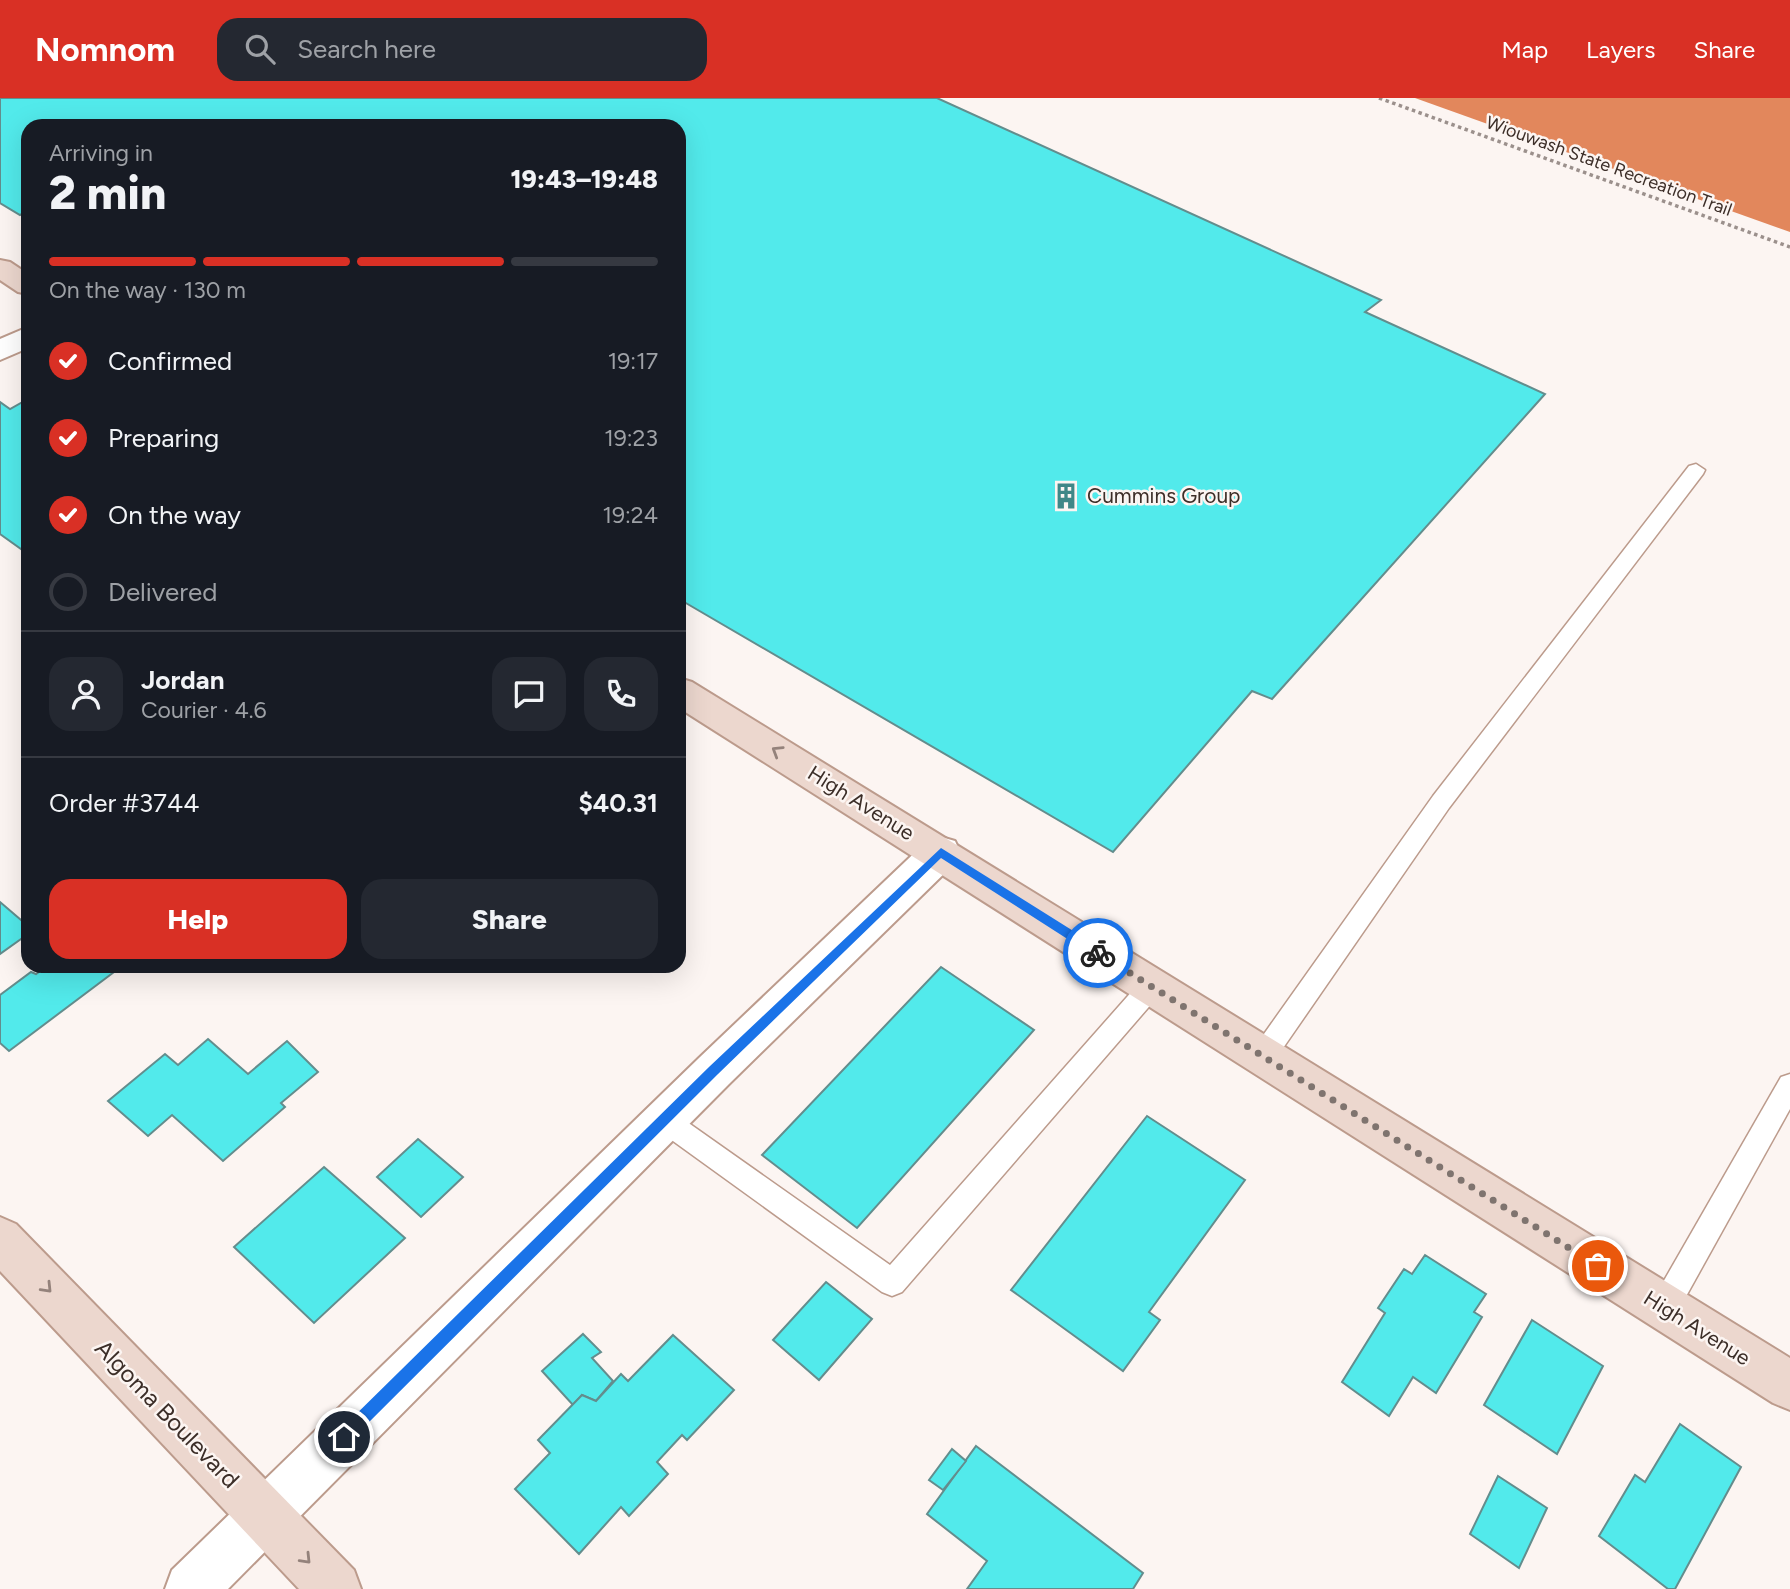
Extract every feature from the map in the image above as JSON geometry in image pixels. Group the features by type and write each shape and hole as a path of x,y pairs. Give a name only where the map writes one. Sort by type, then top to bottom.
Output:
{"main road":[{"path":"0,268 21,282"},
{"name":"High Avenue","path":"686,695 941,852 1151,987 1790,1386"},
{"name":"Algoma Boulevard","path":"0,1239 335,1589"}],"street":[{"path":"0,351 21,340"},
{"path":"191,1589 664,1121 941,852"}],"lane":[{"path":"1263,1056 1441,802 1696,470"},
{"path":"664,1121 892,1283 1151,987"},
{"path":"1664,1308 1790,1085"}],"path":[{"name":"Wiouwash State Recreation Trail","path":"1379,98 1790,247"}],"shaded area":[{"path":"1415,98 1790,98 1790,232"}],"building":[{"name":"Cummins Group","path":"0,98 937,98 1381,300 1365,312 1545,394 1272,699 1252,691 1113,852 686,603 686,119 21,119 21,214 0,203"},
{"path":"0,402 10,409 21,403 21,549 0,534"},
{"path":"0,902 21,920 21,939 0,954"},
{"path":"941,967 1034,1030 857,1228 762,1155"},
{"path":"30,973 113,973 9,1051 0,1043 0,995"},
{"path":"208,1039 248,1074 287,1041 318,1072 281,1103 285,1107 223,1161 172,1115 148,1136 108,1101 165,1054 178,1065"},
{"path":"1147,1116 1245,1180 1149,1312 1160,1320 1123,1371 1011,1290"},
{"path":"418,1139 463,1177 421,1217 377,1177"},
{"path":"324,1167 405,1238 314,1323 234,1247"},
{"path":"1425,1255 1486,1294 1474,1312 1482,1317 1436,1393 1413,1377 1389,1416 1342,1382 1385,1313 1378,1308 1404,1269 1412,1274"},
{"path":"826,1282 872,1319 819,1380 773,1340"},
{"path":"1532,1320 1603,1366 1557,1454 1484,1405"},
{"path":"583,1334 601,1352 592,1358 613,1381 596,1401 582,1395 573,1405 542,1371"},
{"path":"673,1335 734,1390 687,1440 682,1435 657,1462 668,1474 629,1516 621,1507 579,1554 515,1489 550,1453 538,1440 582,1395 596,1401 621,1374 628,1381"},
{"path":"1680,1424 1741,1467 1675,1589 1668,1589 1599,1536 1635,1475 1645,1482"},
{"path":"976,1446 1143,1573 1133,1589 967,1589 987,1561 927,1514"},
{"path":"952,1449 966,1461 943,1490 929,1480"},
{"path":"1498,1476 1547,1508 1519,1568 1470,1534"}],"way so far":[{"path":"1098,953 1598,1266"}],"place":[{"name":"Cummins Group","path":"1066,496"}],"route":[{"path":"344,1437 714,1070 941,852 1098,953"}]}
